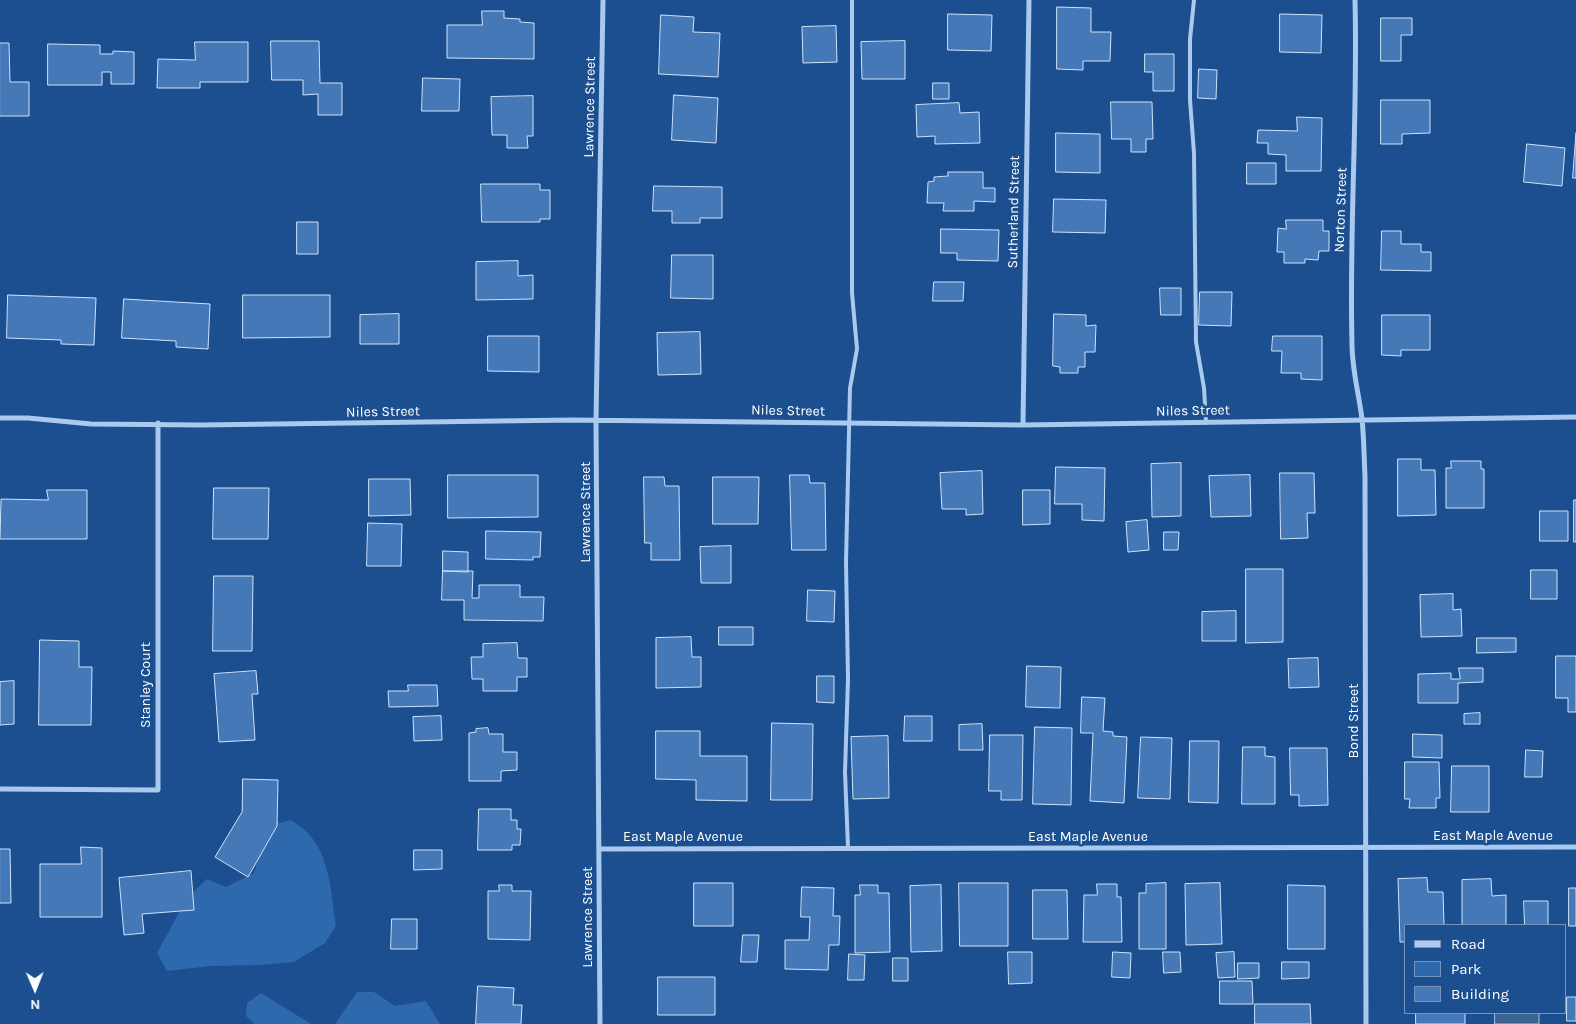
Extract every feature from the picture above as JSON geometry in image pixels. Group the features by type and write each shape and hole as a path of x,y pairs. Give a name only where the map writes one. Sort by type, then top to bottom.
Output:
{"street":[{"name":"Lawrence Street","path":"600,1024 596,421 603,0"},
{"name":"Sutherland Street","path":"1022,425 1028,0"},
{"name":"Norton Street","path":"1355,0 1356,61 1350,270 1355,387 1362,419"},
{"name":"Niles Street","path":"0,418 28,418 91,424 158,422 229,425 596,421 1022,425 1576,417"},
{"name":"Bond Street","path":"1362,419 1365,476 1366,1024"},
{"name":"Stanley Court","path":"0,789 158,790 158,422"},
{"name":"East Maple Avenue","path":"600,849 1576,847"}],"lane":[{"path":"848,847 845,772 848,679 846,562 850,388 857,348 852,293 852,0"},
{"path":"1194,0 1190,39 1190,100 1194,153 1196,342 1204,388 1206,422"}],"green space":[{"path":"290,820 303,829 313,840 321,852 326,866 336,926 325,943 294,962 211,966 167,971 157,953 187,898 207,879 226,887 254,873 268,826"},
{"path":"357,992 374,992 395,1006 426,1001 440,1024 335,1024"},
{"path":"261,993 311,1024 255,1024 246,1016 247,1003"}],"shaded area":[{"path":"1495,1014 1539,1014 1539,1024 1495,1024"}],"building":[{"path":"1057,7 1091,8 1091,32 1111,32 1110,61 1083,61 1083,70 1057,69"},
{"path":"482,11 504,11 504,18 520,19 520,22 534,23 534,59 447,58 447,25 482,25"},
{"path":"948,14 992,15 991,51 948,50"},
{"path":"1280,14 1322,15 1321,53 1280,52"},
{"path":"661,15 694,17 693,32 720,33 718,77 659,74"},
{"path":"1381,18 1412,18 1412,35 1401,35 1401,61 1381,61"},
{"path":"836,26 837,62 803,63 802,27"},
{"path":"271,41 319,41 320,83 342,83 342,115 318,115 318,94 303,95 303,80 272,80"},
{"path":"905,41 905,79 862,79 861,42"},
{"path":"195,42 248,42 248,82 200,82 200,88 157,88 158,59 195,60"},
{"path":"0,43 9,43 10,82 29,82 29,116 0,116"},
{"path":"48,44 100,45 100,54 113,54 113,51 134,52 134,84 111,84 111,72 102,72 102,85 48,85"},
{"path":"1145,54 1174,54 1174,91 1153,91 1153,72 1145,72"},
{"path":"1199,69 1217,70 1216,99 1198,98"},
{"path":"423,78 460,79 459,111 422,111"},
{"path":"933,83 949,83 949,99 933,99"},
{"path":"674,95 718,98 716,143 672,140"},
{"path":"533,96 533,136 527,136 528,148 507,148 507,135 492,135 491,97"},
{"path":"1381,100 1430,100 1430,133 1402,134 1402,144 1381,144"},
{"path":"1111,102 1152,102 1153,139 1146,139 1146,152 1131,152 1131,139 1112,139"},
{"path":"959,103 960,113 979,112 980,143 935,144 935,136 917,137 916,105"},
{"path":"1297,117 1322,118 1321,171 1286,171 1286,155 1268,154 1268,143 1257,143 1258,130 1297,131"},
{"path":"1056,133 1100,134 1100,173 1056,172"},
{"path":"1576,133 1576,178 1573,178"},
{"path":"1527,144 1565,148 1562,186 1524,182"},
{"path":"1247,163 1276,163 1276,184 1247,184"},
{"path":"948,172 983,172 983,188 995,188 995,202 974,201 974,211 943,211 944,203 927,203 928,182 934,181 934,177 948,176"},
{"path":"481,184 540,184 540,190 550,190 550,219 540,219 540,222 482,222"},
{"path":"654,186 722,187 722,218 700,218 700,223 672,223 672,211 653,211"},
{"path":"1054,199 1106,200 1105,233 1053,232"},
{"path":"1286,220 1323,220 1323,231 1329,231 1329,251 1319,251 1318,260 1305,259 1305,263 1284,263 1284,252 1277,252 1278,228 1286,229"},
{"path":"297,222 318,222 318,254 297,254"},
{"path":"941,229 999,230 998,261 957,260 957,253 941,253"},
{"path":"1382,231 1401,231 1401,244 1421,244 1421,252 1431,252 1431,271 1381,270"},
{"path":"672,255 713,255 713,299 671,298"},
{"path":"518,261 518,276 533,275 533,299 476,300 476,262"},
{"path":"934,282 964,282 963,301 933,301"},
{"path":"1160,288 1181,288 1181,315 1161,315"},
{"path":"1200,292 1232,292 1231,326 1199,325"},
{"path":"8,295 96,298 94,345 61,344 61,340 7,338"},
{"path":"243,295 330,295 330,337 243,338"},
{"path":"124,299 210,304 208,349 176,347 176,341 122,338"},
{"path":"399,314 399,344 360,344 360,315"},
{"path":"1054,314 1086,315 1086,326 1096,325 1095,352 1085,352 1085,367 1078,367 1078,373 1060,373 1060,367 1053,366"},
{"path":"1382,315 1430,315 1430,350 1401,350 1401,356 1382,355"},
{"path":"700,332 701,374 658,375 657,333"},
{"path":"488,336 539,336 539,372 488,371"},
{"path":"1273,336 1322,336 1322,380 1301,379 1301,373 1281,373 1282,351 1272,351"},
{"path":"1398,459 1421,459 1421,470 1435,470 1436,515 1398,516"},
{"path":"1451,461 1481,461 1481,469 1484,469 1484,508 1446,508 1446,468 1451,468"},
{"path":"1181,463 1181,516 1152,517 1151,464"},
{"path":"1056,467 1105,468 1104,521 1082,520 1082,504 1055,504"},
{"path":"982,471 983,514 966,515 966,509 942,509 940,473"},
{"path":"1280,473 1314,473 1315,513 1307,513 1308,538 1281,539"},
{"path":"448,475 538,475 538,517 448,518"},
{"path":"790,475 809,475 810,483 825,483 826,550 792,550"},
{"path":"1250,475 1251,516 1211,517 1209,476"},
{"path":"644,477 664,477 665,486 679,486 680,560 651,560 651,543 645,543"},
{"path":"713,477 759,477 758,524 713,524"},
{"path":"369,479 410,479 411,515 369,516"},
{"path":"214,488 269,488 268,539 213,539"},
{"path":"47,490 87,490 87,539 0,539 1,499 48,500"},
{"path":"1023,490 1050,490 1050,524 1023,525"},
{"path":"1574,500 1576,500 1576,542 1574,542"},
{"path":"1540,511 1568,511 1568,541 1540,541"},
{"path":"1147,520 1149,550 1128,552 1126,522"},
{"path":"368,523 402,524 401,566 367,566"},
{"path":"486,531 541,532 540,557 533,557 533,560 486,559"},
{"path":"1164,532 1179,532 1178,550 1164,550"},
{"path":"731,546 731,583 701,583 700,547"},
{"path":"443,551 468,552 468,572 443,571"},
{"path":"1246,569 1283,569 1283,642 1246,643"},
{"path":"1531,570 1557,570 1557,599 1531,599"},
{"path":"443,571 473,571 472,598 479,598 479,585 520,585 520,597 544,597 543,621 464,620 464,600 442,600"},
{"path":"214,576 253,576 252,651 213,651"},
{"path":"808,590 835,591 834,622 807,621"},
{"path":"1453,594 1453,610 1461,609 1462,636 1421,637 1420,595"},
{"path":"1236,611 1236,641 1202,641 1202,612"},
{"path":"719,627 753,627 753,645 719,645"},
{"path":"691,637 692,657 701,657 701,687 656,688 656,638"},
{"path":"1477,638 1516,638 1516,652 1477,653"},
{"path":"40,640 79,641 79,667 92,667 91,725 39,725"},
{"path":"517,643 518,658 527,658 527,677 517,677 517,691 483,691 483,679 472,679 471,657 483,657 483,644"},
{"path":"1556,656 1576,656 1576,712 1568,712 1568,698 1556,698"},
{"path":"1318,658 1319,687 1289,688 1288,659"},
{"path":"1027,666 1061,667 1060,708 1026,707"},
{"path":"1459,668 1483,668 1483,682 1458,683 1458,703 1418,703 1418,674 1451,673 1451,679 1460,679"},
{"path":"256,671 258,694 252,694 255,740 219,742 214,674"},
{"path":"817,676 834,676 834,703 817,702"},
{"path":"14,681 14,724 0,725 0,682"},
{"path":"408,685 437,685 438,706 389,707 388,691 408,691"},
{"path":"1082,697 1105,698 1103,731 1113,732 1113,736 1127,737 1124,803 1090,801 1093,733 1081,733"},
{"path":"1480,713 1480,724 1464,724 1464,714"},
{"path":"441,716 442,740 414,741 413,717"},
{"path":"905,716 932,716 932,741 904,741"},
{"path":"772,723 813,724 812,800 771,800"},
{"path":"982,724 983,750 959,750 959,725"},
{"path":"1035,727 1072,728 1071,805 1033,804"},
{"path":"488,728 489,734 503,734 503,752 517,752 517,770 501,771 501,781 469,781 469,733 476,732 476,729"},
{"path":"656,731 700,731 700,756 747,756 747,801 696,800 696,780 656,779"},
{"path":"1413,734 1442,735 1442,758 1413,757"},
{"path":"990,735 1023,735 1022,800 1001,800 1001,791 989,791"},
{"path":"888,736 889,798 853,799 851,737"},
{"path":"1141,737 1172,738 1170,799 1138,798"},
{"path":"1190,741 1219,741 1218,803 1189,802"},
{"path":"1243,747 1265,747 1265,756 1275,757 1275,804 1242,804"},
{"path":"1290,748 1327,748 1328,805 1299,806 1299,795 1291,795"},
{"path":"1526,750 1543,751 1542,777 1525,777"},
{"path":"1405,762 1439,762 1440,798 1436,798 1436,808 1409,808 1410,799 1405,799"},
{"path":"1452,766 1489,766 1489,812 1451,812"},
{"path":"243,779 278,780 277,826 248,877 215,857 242,812"},
{"path":"479,809 511,809 511,820 517,820 517,829 521,829 520,845 512,845 512,850 478,850"},
{"path":"81,847 102,848 102,917 40,917 40,864 81,864"},
{"path":"0,849 10,849 11,903 0,903"},
{"path":"414,850 442,850 442,869 414,870"},
{"path":"191,871 194,910 142,914 144,933 124,935 119,878"},
{"path":"1427,878 1428,892 1443,892 1444,924 1404,924 1404,942 1400,942 1398,879"},
{"path":"1491,879 1492,896 1506,895 1506,924 1462,924 1462,880"},
{"path":"694,883 733,883 733,926 694,926"},
{"path":"959,883 1008,883 1008,946 960,946"},
{"path":"1166,883 1166,949 1139,949 1139,893 1146,893 1146,884"},
{"path":"1220,883 1222,944 1186,945 1185,884"},
{"path":"1097,884 1117,884 1117,897 1121,897 1122,942 1083,942 1084,895 1097,895"},
{"path":"499,885 512,885 512,891 531,891 530,940 488,939 488,891 499,891"},
{"path":"860,885 878,885 878,893 889,893 890,952 855,953 855,895 860,895"},
{"path":"941,885 942,951 911,952 910,886"},
{"path":"1288,885 1325,886 1325,949 1288,949"},
{"path":"802,887 834,888 833,916 840,916 839,945 829,945 828,970 785,969 785,940 809,940 810,917 801,917"},
{"path":"1569,888 1576,888 1576,926 1569,926"},
{"path":"1033,890 1067,890 1068,939 1033,939"},
{"path":"1524,901 1548,901 1548,924 1525,924"},
{"path":"392,919 417,919 417,949 391,949"},
{"path":"743,935 759,935 757,962 741,962"},
{"path":"1008,952 1032,952 1032,983 1009,984"},
{"path":"1113,952 1131,953 1130,978 1112,977"},
{"path":"1163,952 1180,952 1181,972 1164,973"},
{"path":"1234,952 1235,977 1218,978 1216,953"},
{"path":"849,954 865,955 864,980 848,980"},
{"path":"893,958 908,958 908,981 893,981"},
{"path":"1282,962 1309,962 1309,978 1282,979"},
{"path":"1238,963 1259,963 1259,978 1238,979"},
{"path":"658,977 715,977 715,1015 658,1015"},
{"path":"1220,981 1252,981 1253,1004 1220,1004"},
{"path":"478,986 514,988 513,1005 522,1005 521,1024 476,1024"},
{"path":"1567,997 1576,997 1576,1021 1567,1021"},
{"path":"1255,1004 1310,1004 1311,1024 1255,1024"},
{"path":"1416,1014 1465,1014 1465,1024 1416,1024"}]}
